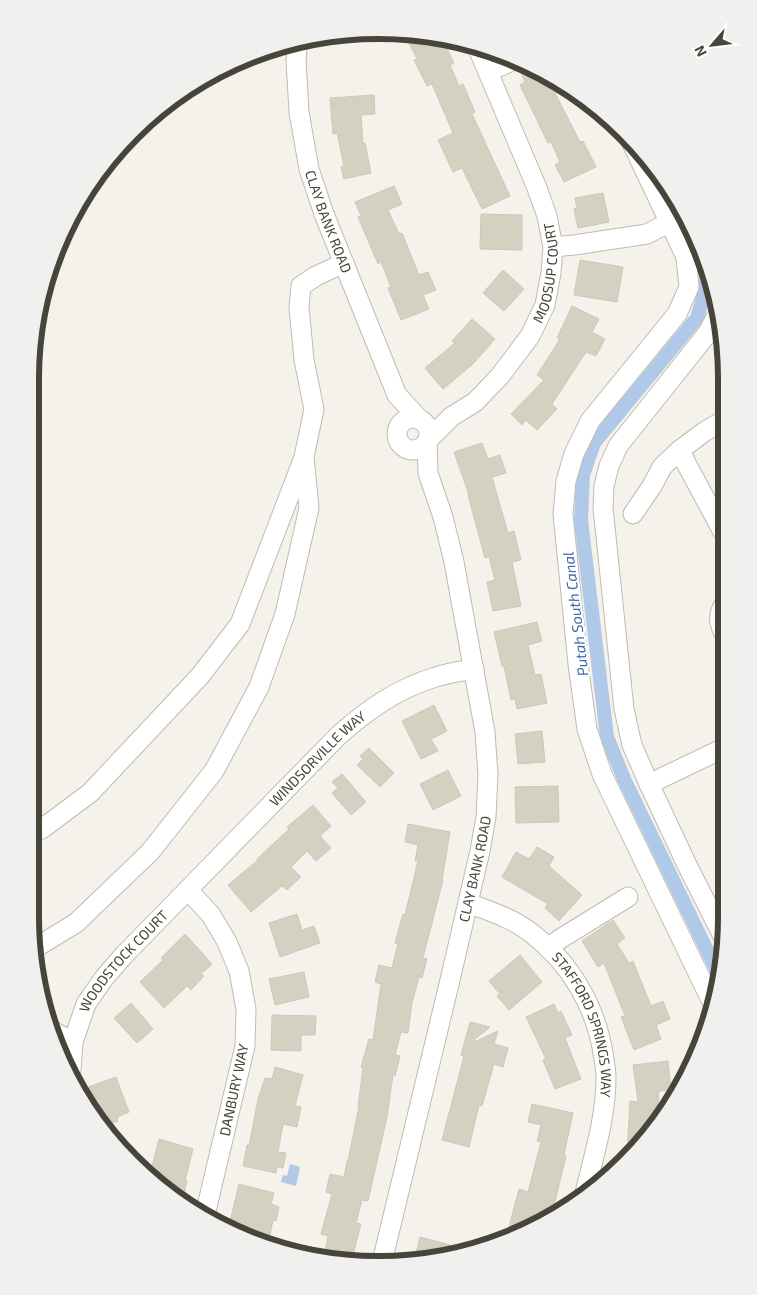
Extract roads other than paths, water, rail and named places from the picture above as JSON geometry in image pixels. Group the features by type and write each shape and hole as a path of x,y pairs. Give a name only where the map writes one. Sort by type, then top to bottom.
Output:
{"street":[{"name":"CLAY BANK ROAD","path":"297,49 299,112 309,169 324,214 398,395 427,426 429,437 427,442 428,473 443,517 454,562 485,732 488,775 480,851 383,1256"},
{"name":"MOOSUP COURT","path":"427,442 451,417 475,402 500,376 530,336 545,305 551,274 553,247 547,216 537,188 480,54"},
{"path":"488,72 506,64"},
{"path":"662,192 676,215"},
{"path":"553,247 647,234 678,218"},
{"path":"678,219 686,257 689,287 677,314 590,421 574,454 566,481 563,514 578,664 587,729 602,774 709,996"},
{"path":"39,830 90,793 200,676 240,624 304,457 314,410 304,360 299,307 301,286 316,276 344,263"},
{"path":"713,322 707,334 618,446 609,466 604,486 603,508 624,709 632,745 688,867 718,926"},
{"name":"CLAY BANK ROAD","path":"398,395 397,436 402,446 407,449 428,473"},
{"name":"MOOSUP COURT","path":"420,420 451,417"},
{"path":"398,430 405,421 410,419 420,420"},
{"path":"633,514 662,468 680,450 718,423"},
{"path":"407,449 418,450 427,442"},
{"path":"680,450 718,523"},
{"path":"40,945 76,923 150,852 214,771 259,686 285,614 309,508 304,457"},
{"name":"WINDSORVILLE WAY","path":"188,890 338,736 359,717 382,701 406,688 435,677 474,669"},
{"path":"649,784 718,751"},
{"name":"WOODSTOCK COURT","path":"72,1062 73,1042 86,1004 104,978 124,955 188,890"},
{"name":"DANBURY WAY","path":"188,890 211,915 227,942 239,971 246,1009 245,1046 206,1209"},
{"path":"548,948 628,897"},
{"name":"STAFFORD SPRINGS WAY","path":"468,903 509,919 529,931 548,948 568,970 584,993 596,1020 603,1051 606,1077 604,1113 587,1184"},
{"path":"61,1035 73,1042"}],"water":[{"path":"290,1164 300,1167 296,1186 281,1182 283,1175 287,1176"}],"waterway":[{"name":"Putah South Canal","path":"706,288 697,318 594,443 583,475 581,520 607,737 625,781 714,965"}]}
